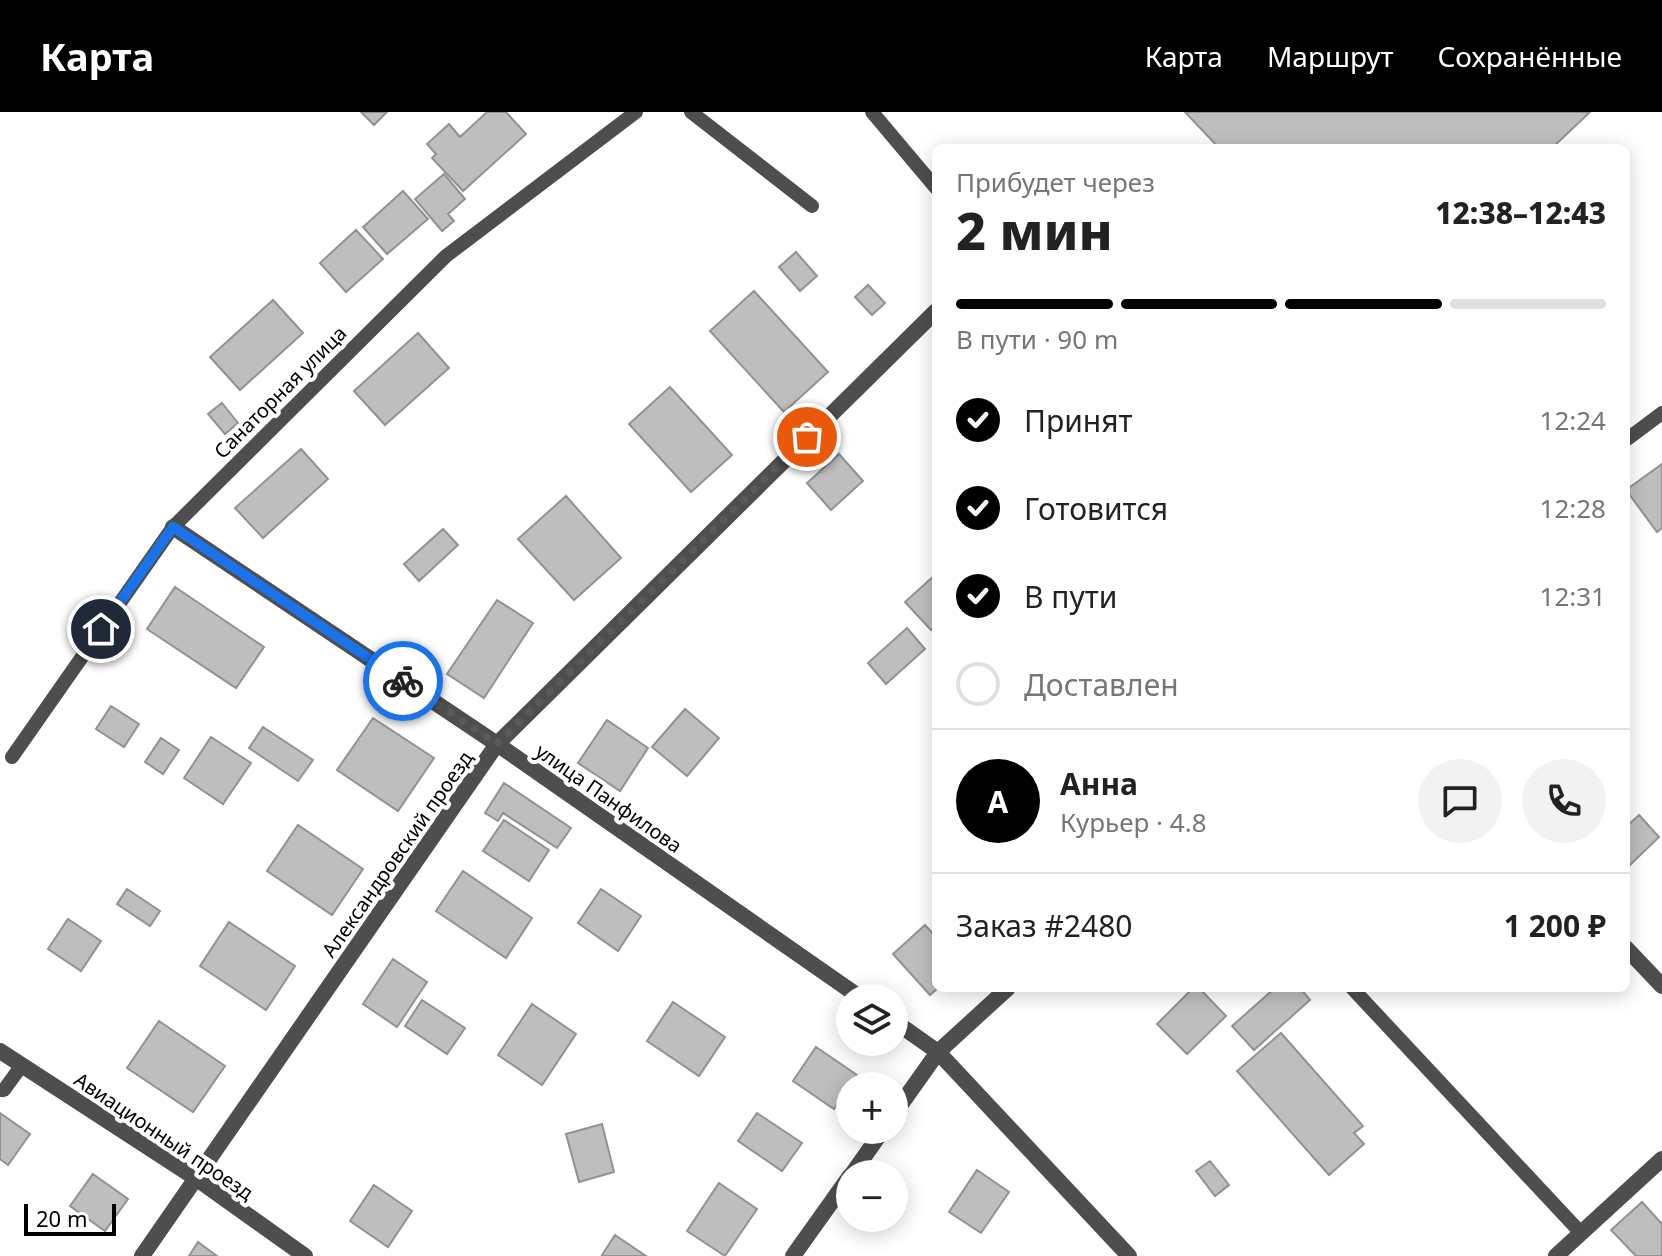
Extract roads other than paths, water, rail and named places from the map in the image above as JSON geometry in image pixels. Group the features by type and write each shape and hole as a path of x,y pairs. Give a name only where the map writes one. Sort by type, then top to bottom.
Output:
{"street":[{"name":"Александровский проезд","path":"142,1256 497,744 932,315"},
{"name":"улица Панфилова","path":"173,527 497,744 841,984"},
{"path":"1630,952 1662,986"},
{"path":"908,1094 938,1052 1004,992"},
{"path":"908,1031 938,1052 1129,1256"},
{"name":"Авиационный проезд","path":"0,1051 197,1179 305,1256"},
{"path":"1556,1256 1662,1159"},
{"path":"793,1256 836,1196"}],"lane":[{"name":"Санаторная улица","path":"12,757 173,527 446,256 636,112"},
{"path":"691,112 812,206"},
{"path":"872,112 932,183"},
{"path":"1630,437 1662,413"},
{"path":"1356,992 1581,1233"},
{"path":"0,1090 4,1090 22,1065"}]}
